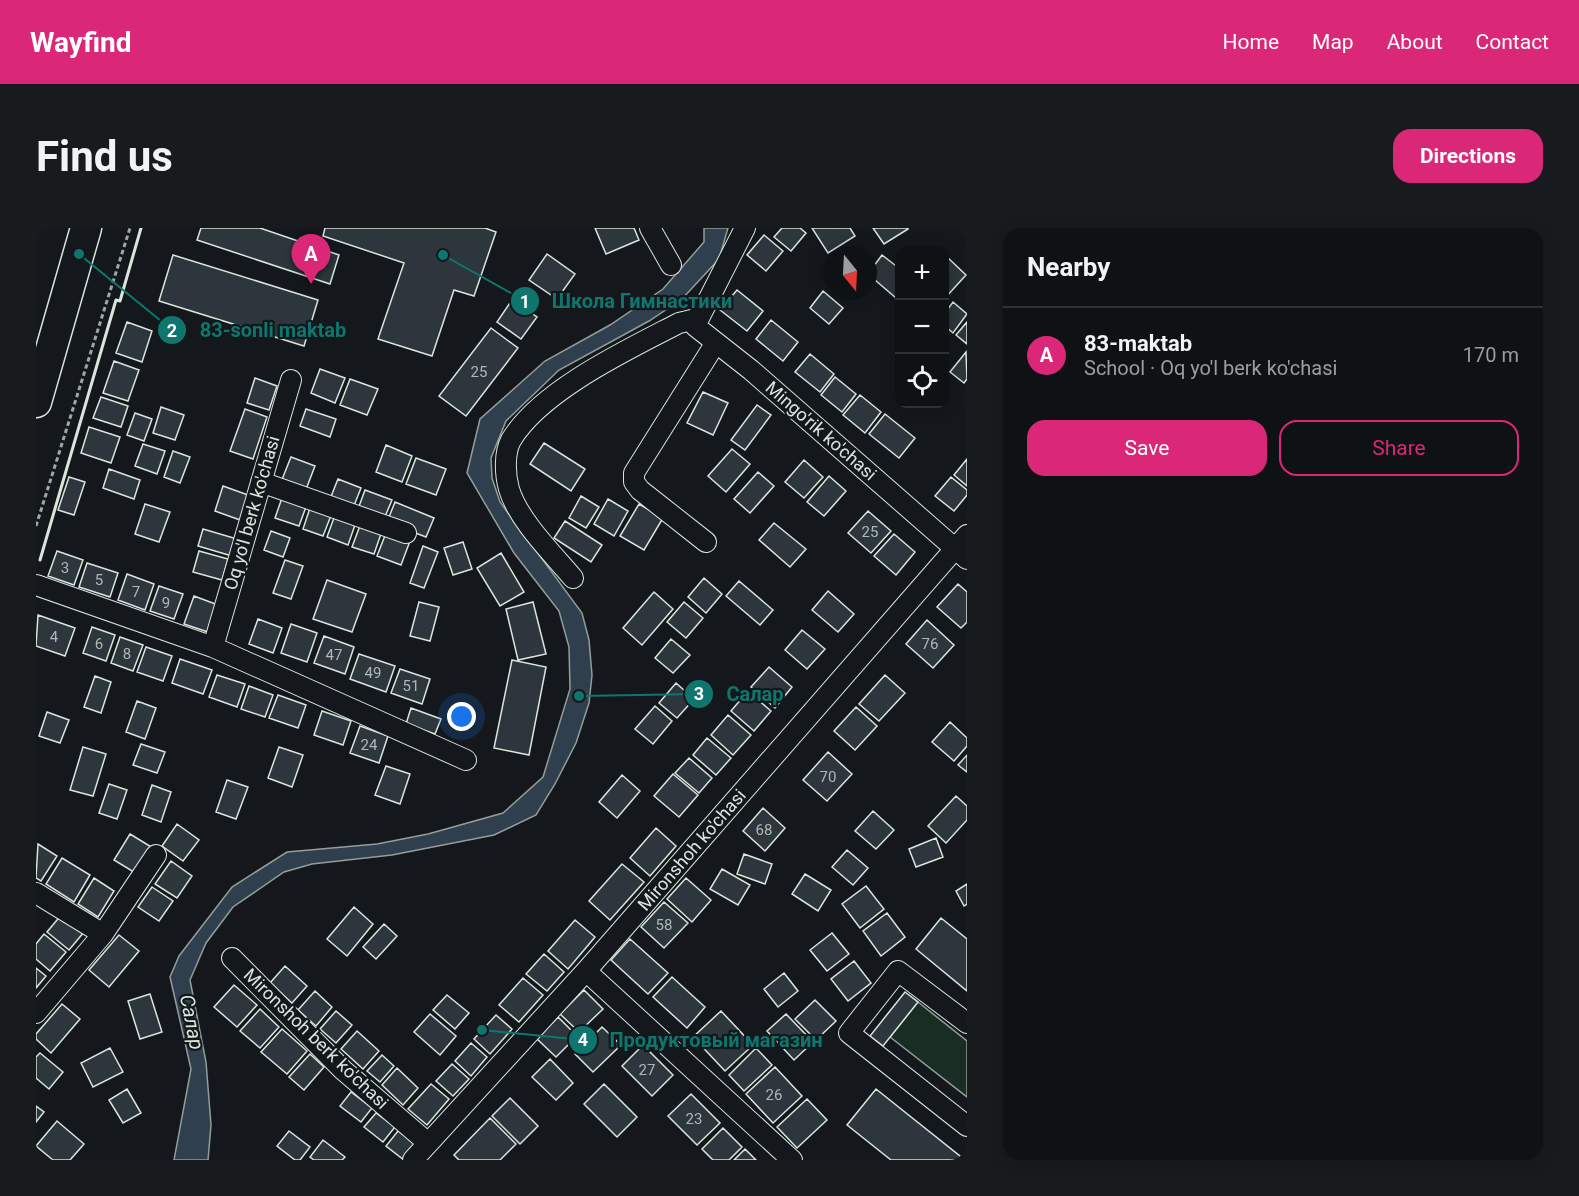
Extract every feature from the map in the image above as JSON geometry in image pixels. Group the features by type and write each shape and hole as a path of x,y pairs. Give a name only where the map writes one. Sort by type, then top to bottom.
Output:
{"highway":[{"path":"36,402 86,228"}],"street":[{"path":"650,228 670,265"},
{"path":"573,578 530,525 510,490 506,464 510,441 525,423 584,374 679,323 696,320 745,228"},
{"name":"Mingo'rik ko'chasi","path":"696,320 695,326 699,331 751,370 963,548"},
{"path":"706,542 640,490 634,482 634,473 715,344"},
{"name":"Oq yo'l berk ko'chasi","path":"213,647 291,380"},
{"path":"261,482 406,533"},
{"name":"Mironshoh ko'chasi","path":"413,1160 586,971 963,548"},
{"path":"36,585 213,647 466,760"},
{"path":"36,1013 103,934 156,855"},
{"path":"36,893 103,934"},
{"name":"Mironshoh berk ko'chasi","path":"232,958 343,1070 428,1143"},
{"path":"586,971 792,1160"},
{"path":"967,1023 898,971 849,1034 967,1126"}],"path":[{"path":"36,526 130,228"},
{"path":"107,298 118,269"}],"green space":[{"path":"918,1002 967,1041 967,1097 890,1037"}],"water":[{"name":"Салар","path":"704,228 728,228 719,259 682,299 649,321 559,370 506,421 491,458 492,478 500,502 582,613 589,640 592,675 589,703 576,743 555,784 536,815 494,835 392,855 312,864 284,872 233,907 206,943 190,980 206,1062 211,1125 208,1160 174,1160 191,1069 170,977 179,956 232,887 287,852 377,844 428,834 503,813 543,777 570,689 569,647 559,611 514,553 467,473 480,419 545,361 610,325 663,289 704,242"}],"building":[{"path":"201,228 260,228 339,255 330,284 197,240"},
{"path":"325,228 485,228 496,232 474,296 454,290 432,356 378,339 404,263 323,236"},
{"path":"595,228 634,228 639,240 606,254"},
{"path":"782,228 800,228 806,233 791,251 774,237"},
{"path":"812,228 850,228 855,236 839,246 824,246"},
{"path":"873,228 908,228 908,229 884,244"},
{"path":"764,235 783,251 766,271 747,255"},
{"path":"547,254 575,274 557,299 529,280"},
{"path":"173,255 318,300 304,346 159,301"},
{"path":"882,255 895,265 895,297 877,282 877,262"},
{"path":"949,259 966,275 949,294"},
{"path":"737,290 763,311 747,331 720,310"},
{"path":"823,291 823,300 834,300 843,308 829,324 810,308"},
{"path":"512,300 537,317 521,339 497,322"},
{"path":"953,302 967,314 953,333 949,330 949,308"},
{"path":"771,320 798,342 783,361 756,339"},
{"path":"127,322 152,331 142,362 116,353"},
{"path":"967,322 967,344 956,335"},
{"path":"491,328 518,348 466,416 439,396"},
{"path":"966,352 967,379 964,383 950,372"},
{"path":"810,354 834,374 820,392 795,372"},
{"path":"114,361 139,370 128,401 103,393"},
{"path":"320,369 345,378 335,403 311,393"},
{"path":"835,377 856,394 842,412 821,395"},
{"path":"255,378 277,386 269,410 247,403"},
{"path":"350,379 378,389 367,415 340,405"},
{"path":"703,392 728,403 713,435 687,423"},
{"path":"860,395 881,412 865,433 843,415"},
{"path":"101,397 128,406 121,427 93,418"},
{"path":"757,405 771,415 745,450 731,440"},
{"path":"161,407 184,415 175,440 153,433"},
{"path":"245,409 267,417 253,459 230,451"},
{"path":"306,409 336,419 330,437 300,426"},
{"path":"135,413 152,419 144,441 127,435"},
{"path":"885,414 915,438 899,458 869,434"},
{"path":"89,427 120,437 111,463 81,453"},
{"path":"544,443 585,469 571,491 530,464"},
{"path":"143,444 165,451 157,474 135,466"},
{"path":"386,445 412,456 402,482 376,472"},
{"path":"732,449 750,464 726,492 708,476"},
{"path":"173,451 190,457 180,483 164,477"},
{"path":"291,457 315,466 305,492 281,482"},
{"path":"416,458 446,469 436,495 406,484"},
{"path":"967,459 967,486 954,475"},
{"path":"804,460 823,477 804,498 785,482"},
{"path":"109,469 140,480 134,499 103,488"},
{"path":"758,472 774,486 750,513 734,499"},
{"path":"829,476 846,491 824,516 807,502"},
{"path":"69,477 85,482 74,515 58,510"},
{"path":"951,477 967,490 967,495 954,511 935,496"},
{"path":"338,479 361,488 353,508 330,499"},
{"path":"223,486 248,495 240,520 215,511"},
{"path":"365,490 392,500 384,519 358,509"},
{"path":"283,495 307,504 299,526 275,518"},
{"path":"581,496 599,507 586,528 569,518"},
{"path":"608,499 628,511 614,536 594,524"},
{"path":"395,502 434,518 426,537 387,522"},
{"path":"145,504 170,512 159,542 135,534"},
{"path":"639,504 663,518 644,550 620,536"},
{"path":"311,505 332,513 323,536 303,529"},
{"path":"868,511 891,531 871,553 848,533"},
{"path":"335,515 356,522 348,545 327,537"},
{"path":"565,521 602,545 591,562 554,538"},
{"path":"361,523 382,531 374,554 352,547"},
{"path":"774,523 806,549 790,567 759,540"},
{"path":"203,529 237,539 232,556 198,546"},
{"path":"271,531 290,538 283,557 264,550"},
{"path":"386,533 410,541 401,565 377,556"},
{"path":"894,534 915,552 896,575 874,556"},
{"path":"463,542 472,569 453,575 444,548"},
{"path":"423,546 438,552 424,588 410,583"},
{"path":"57,551 83,560 74,585 48,576"},
{"path":"199,551 228,559 222,580 193,572"},
{"path":"501,553 524,592 500,606 477,568"},
{"path":"285,560 303,566 291,599 273,593"},
{"path":"87,563 118,573 110,597 79,587"},
{"path":"127,574 154,584 145,610 118,600"},
{"path":"704,578 722,594 706,613 688,597"},
{"path":"327,580 366,594 352,632 313,619"},
{"path":"739,581 773,610 760,625 726,596"},
{"path":"958,584 967,592 967,622 961,628 937,607"},
{"path":"159,586 183,594 174,619 150,611"},
{"path":"828,591 854,614 838,632 812,610"},
{"path":"654,592 673,609 642,645 623,628"},
{"path":"194,596 218,605 208,632 184,624"},
{"path":"419,602 439,607 430,641 410,636"},
{"path":"533,602 546,654 518,660 506,609"},
{"path":"684,602 703,618 686,638 667,622"},
{"path":"38,615 75,628 65,656 36,646"},
{"path":"258,619 282,628 273,653 249,644"},
{"path":"927,620 954,645 933,668 906,644"},
{"path":"291,624 317,633 307,662 281,653"},
{"path":"92,627 115,635 106,661 83,653"},
{"path":"802,630 825,649 807,669 785,650"},
{"path":"324,636 354,647 345,674 314,663"},
{"path":"120,637 143,645 133,671 111,663"},
{"path":"671,639 690,655 673,673 655,658"},
{"path":"146,647 172,656 163,681 137,672"},
{"path":"359,654 395,666 386,692 350,679"},
{"path":"180,659 212,670 203,694 172,683"},
{"path":"512,660 546,667 529,755 494,748"},
{"path":"769,667 792,687 775,708 751,687"},
{"path":"400,669 430,679 422,704 391,693"},
{"path":"217,675 245,684 237,707 209,697"},
{"path":"885,675 905,693 879,721 859,704"},
{"path":"95,676 111,682 101,713 84,707"},
{"path":"676,683 694,699 677,718 659,703"},
{"path":"249,686 273,695 265,717 241,709"},
{"path":"748,691 771,711 754,731 731,711"},
{"path":"278,695 306,705 298,728 269,718"},
{"path":"137,701 156,708 145,739 126,732"},
{"path":"655,706 672,721 653,744 635,729"},
{"path":"856,707 877,726 855,750 834,731"},
{"path":"411,708 441,719 435,734 406,724"},
{"path":"322,711 351,721 343,745 314,735"},
{"path":"47,712 69,720 60,743 39,736"},
{"path":"728,715 751,735 733,755 711,735"},
{"path":"950,722 967,738 967,746 954,761 932,742"},
{"path":"360,726 388,736 379,763 350,753"},
{"path":"707,738 731,758 716,775 693,755"},
{"path":"141,744 165,752 157,773 133,765"},
{"path":"83,747 106,754 93,796 70,790"},
{"path":"279,747 303,755 292,787 268,778"},
{"path":"828,752 852,774 827,801 803,780"},
{"path":"967,755 967,772 958,765"},
{"path":"689,758 712,778 699,793 675,773"},
{"path":"386,766 410,774 400,804 375,795"},
{"path":"673,774 698,795 679,817 654,796"},
{"path":"622,775 640,791 617,818 599,802"},
{"path":"227,780 248,787 236,819 216,812"},
{"path":"109,784 127,790 117,819 99,813"},
{"path":"152,785 171,792 161,822 142,815"},
{"path":"956,796 967,806 967,820 946,843 928,826"},
{"path":"763,808 785,828 765,851 743,831"},
{"path":"873,811 894,830 876,849 855,831"},
{"path":"177,824 199,840 183,861 162,846"},
{"path":"656,828 676,846 650,876 630,858"},
{"path":"130,834 153,848 137,874 114,860"},
{"path":"936,838 943,857 916,867 909,849"},
{"path":"38,844 57,856 41,881 36,878"},
{"path":"847,850 868,868 853,885 832,867"},
{"path":"744,854 772,864 765,884 737,874"},
{"path":"62,858 90,875 74,902 46,884"},
{"path":"171,861 192,876 177,898 155,884"},
{"path":"622,864 644,882 610,920 589,901"},
{"path":"722,869 750,885 738,905 710,889"},
{"path":"805,874 831,890 818,911 792,894"},
{"path":"94,878 114,891 98,917 78,904"},
{"path":"686,878 711,900 692,922 667,899"},
{"path":"967,884 967,904 964,906 956,891"},
{"path":"866,886 884,909 860,928 842,904"},
{"path":"152,887 173,901 159,921 138,907"},
{"path":"664,902 688,923 664,948 641,927"},
{"path":"354,907 373,924 347,956 327,939"},
{"path":"887,913 905,937 881,956 863,931"},
{"path":"62,914 84,932 69,950 47,932"},
{"path":"941,918 967,939 967,991 916,949"},
{"path":"575,920 595,937 568,969 548,951"},
{"path":"384,924 397,936 376,959 363,947"},
{"path":"832,933 849,954 827,971 810,950"},
{"path":"44,934 66,952 50,971 36,959 36,944"},
{"path":"119,935 139,951 109,987 89,970"},
{"path":"630,939 668,973 648,994 611,960"},
{"path":"544,954 564,972 547,991 526,974"},
{"path":"854,961 871,983 848,1001 831,979"},
{"path":"285,966 307,986 292,1003 270,983"},
{"path":"36,968 46,976 36,988"},
{"path":"784,973 798,991 778,1007 764,989"},
{"path":"672,977 705,1007 687,1028 653,997"},
{"path":"523,978 543,995 519,1022 499,1005"},
{"path":"234,985 257,1005 237,1027 214,1007"},
{"path":"584,990 603,1009 579,1032 560,1014"},
{"path":"315,991 332,1007 316,1026 298,1010"},
{"path":"905,992 918,1002 883,1046 870,1036"},
{"path":"150,994 162,1032 140,1039 128,1001"},
{"path":"447,995 469,1013 455,1029 433,1010"},
{"path":"815,1000 836,1021 816,1040 795,1019"},
{"path":"62,1004 80,1019 51,1053 36,1039 36,1034"},
{"path":"260,1009 279,1027 260,1048 240,1031"},
{"path":"336,1011 352,1025 336,1043 320,1029"},
{"path":"721,1011 753,1045 725,1071 693,1037"},
{"path":"430,1014 456,1036 440,1055 414,1032"},
{"path":"786,1014 813,1042 794,1060 767,1031"},
{"path":"496,1015 512,1029 490,1054 474,1039"},
{"path":"558,1017 577,1036 556,1057 537,1039"},
{"path":"602,1027 621,1045 593,1072 575,1054"},
{"path":"282,1029 307,1051 287,1074 261,1052"},
{"path":"357,1031 379,1051 363,1069 341,1049"},
{"path":"471,1043 487,1057 471,1076 455,1061"},
{"path":"643,1045 673,1075 652,1096 622,1066"},
{"path":"110,1048 123,1072 93,1087 81,1063"},
{"path":"756,1048 772,1065 744,1091 729,1075"},
{"path":"40,1053 63,1072 49,1089 36,1078 36,1057"},
{"path":"310,1054 324,1067 304,1090 289,1077"},
{"path":"382,1055 394,1066 380,1082 367,1071"},
{"path":"550,1059 573,1083 556,1100 532,1077"},
{"path":"452,1064 469,1079 453,1096 436,1081"},
{"path":"775,1067 802,1096 773,1123 746,1094"},
{"path":"397,1068 418,1088 403,1105 382,1085"},
{"path":"431,1084 449,1099 427,1125 408,1109"},
{"path":"604,1084 637,1117 617,1137 584,1104"},
{"path":"127,1089 141,1113 123,1123 109,1100"},
{"path":"876,1089 965,1160 891,1160 847,1125"},
{"path":"351,1092 372,1108 361,1122 340,1106"},
{"path":"691,1094 720,1123 697,1145 668,1116"},
{"path":"510,1098 538,1126 520,1144 492,1116"},
{"path":"807,1099 827,1120 797,1148 777,1127"},
{"path":"36,1106 44,1112 36,1122"},
{"path":"376,1113 395,1127 383,1142 364,1127"},
{"path":"490,1118 516,1144 500,1160 459,1160 454,1155"},
{"path":"57,1121 84,1144 70,1160 53,1160 36,1146"},
{"path":"723,1128 742,1147 729,1160 713,1160 702,1149"},
{"path":"289,1131 310,1147 300,1160 295,1160 277,1146"},
{"path":"398,1131 416,1144 404,1160 386,1146"},
{"path":"323,1140 345,1157 342,1160 314,1160 310,1157"},
{"path":"745,1149 756,1160 734,1160"}],"wall":[{"path":"40,560 116,300 120,301 141,228"}],"place":[{"name":"83-sonli maktab","path":"79,254"},
{"name":"Школа Гимнастики","path":"443,255"},
{"name":"83-maktab","path":"311,284"},
{"name":"Салар","path":"579,696"},
{"name":"Продуктовый магазин","path":"482,1030"}]}
